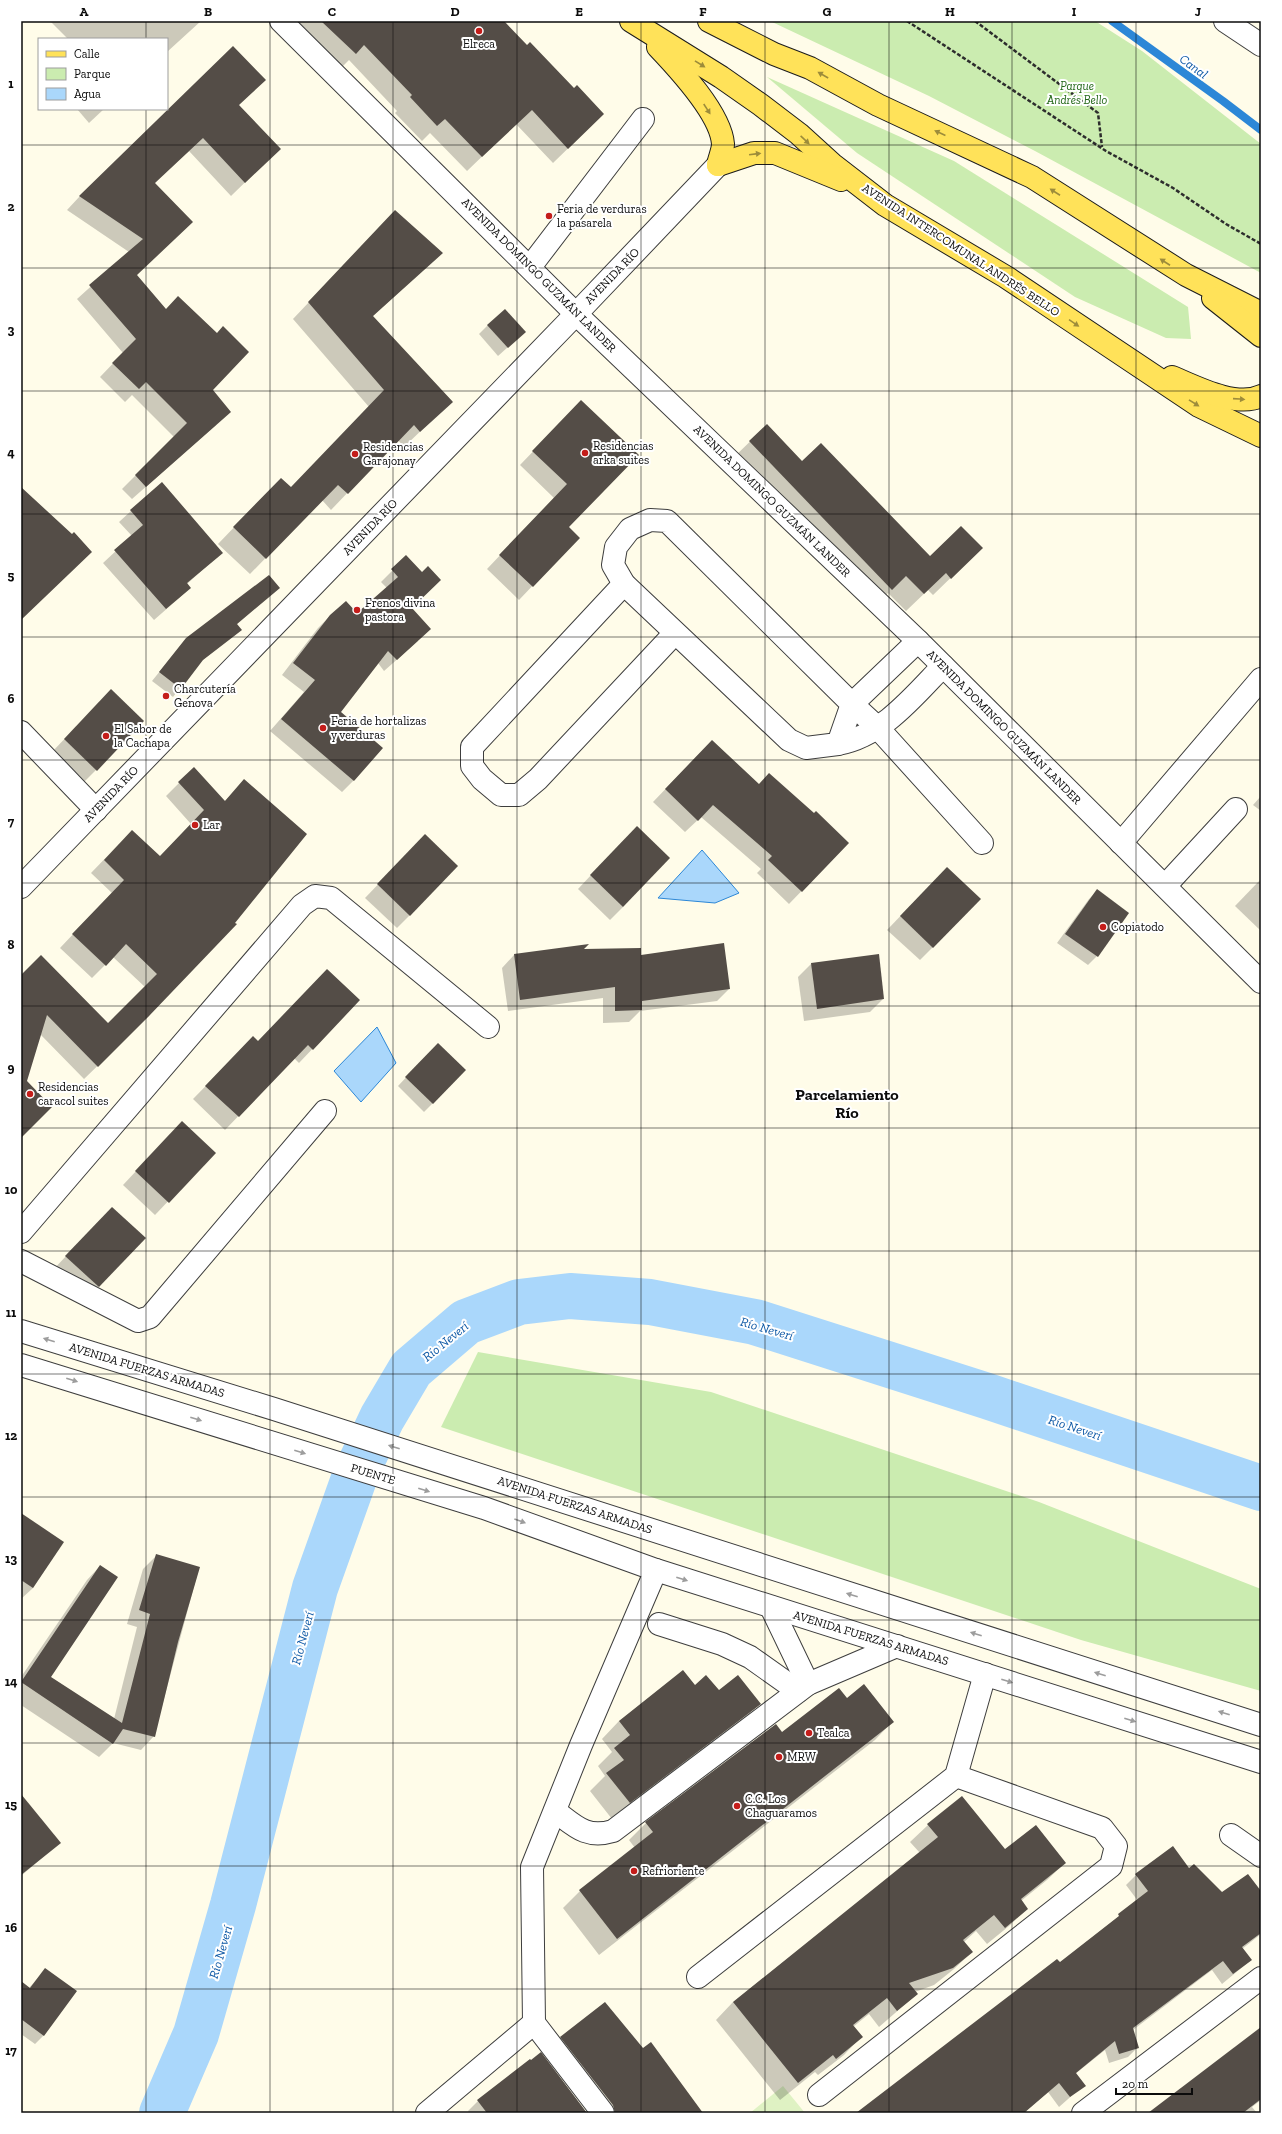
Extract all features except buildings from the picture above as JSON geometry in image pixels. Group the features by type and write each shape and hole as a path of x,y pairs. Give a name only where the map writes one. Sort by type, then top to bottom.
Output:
{"main road":[{"path":"709,21 767,51 810,68 878,105 1032,177 1186,276 1261,336"},
{"path":"635,23 684,74 717,124 723,145 718,165"},
{"name":"AVENIDA INTERCOMUNAL ANDRÉS BELLO","path":"635,23 721,77 761,105 800,134 854,182 885,205 1006,277 1199,406 1261,436"},
{"path":"718,165 754,153 775,153 801,162 835,178 854,182"},
{"path":"1186,276 1208,274 1237,286 1261,299"},
{"path":"1186,276 1261,313"},
{"path":"1125,356 1216,394 1238,400 1255,399 1261,396"}],"street":[{"name":"AVENIDA DOMINGO GUZMÁN LANDER","path":"281,21 576,314 918,641 1261,982"},
{"path":"1225,21 1261,45"},
{"path":"530,267 643,119"},
{"name":"AVENIDA RÍO","path":"21,887 576,314 718,165"},
{"path":"943,666 902,709 877,727 855,741 806,748 789,740 624,584 613,565 616,547 630,529 650,520 667,521 877,727 982,843"},
{"path":"624,584 472,747 472,766 482,779 501,795 519,794 538,779 675,633"},
{"path":"838,744 852,704 918,641"},
{"path":"1121,843 1261,678"},
{"path":"21,732 96,810"},
{"path":"1165,886 1236,809"},
{"path":"21,1232 302,905 315,896 331,898 488,1027"},
{"path":"21,1260 138,1321 150,1317 325,1111"},
{"name":"AVENIDA FUERZAS ARMADAS","path":"21,1331 274,1409 1261,1725"},
{"name":"PUENTE","path":"21,1365 149,1403 262,1441 484,1508"},
{"name":"AVENIDA FUERZAS ARMADAS","path":"484,1508 656,1570 1261,1762"},
{"path":"602,2113 534,2023 532,1867 656,1570"},
{"path":"771,1607 803,1688"},
{"path":"659,1624 722,1644 743,1654 803,1688"},
{"path":"555,1811 581,1831 601,1834 613,1830 803,1688 897,1646"},
{"path":"698,1977 956,1776 985,1674"},
{"path":"819,2095 1111,1866 1116,1846 1102,1828 956,1776"},
{"path":"1231,1835 1261,1856"},
{"path":"1083,2113 1261,1978"},
{"path":"427,2113 534,2023"}],"path":[{"path":"907,21 1102,148 1173,188 1226,224 1261,244"},
{"path":"975,21 1098,113 1102,148"}],"green space":[{"name":"Parque Andrés Bello","path":"770,21 1095,21 1142,51 1261,144 1261,273 1035,151 929,96"},
{"path":"767,77 954,161 1188,307 1191,339 1166,338 1075,297 857,153"},
{"path":"478,1352 711,1392 1039,1502 1261,1589 1261,1691 1081,1640 441,1427"},
{"path":"783,2086 805,2113 750,2113"}],"water":[{"path":"702,850 739,893 715,903 658,898"},
{"path":"377,1027 396,1063 361,1102 334,1071"}],"waterway":[{"name":"Canal","path":"1112,21 1261,130"},
{"name":"Río Neverí","path":"162,2113 196,2034 233,1905 315,1588 356,1473 382,1418 411,1369 466,1322 519,1302 570,1296 650,1302 755,1322 987,1396 1261,1488"}],"place":[{"name":"Elreca","path":"479,31"},
{"name":"Feria de verduras la pasarela","path":"549,216"},
{"name":"Residencias arka suites","path":"585,453"},
{"name":"Residencias Garajonay","path":"355,454"},
{"name":"Frenos divina pastora","path":"357,610"},
{"name":"Charcutería Genova","path":"166,696"},
{"name":"Feria de hortalizas y verduras","path":"323,728"},
{"name":"El Sabor de la Cachapa","path":"106,736"},
{"name":"Lar","path":"195,825"},
{"name":"Copiatodo","path":"1103,927"},
{"name":"Residencias caracol suites","path":"30,1094"},
{"name":"Tealca","path":"809,1733"},
{"name":"MRW","path":"779,1757"},
{"name":"C.C. Los Chaguaramos","path":"737,1806"},
{"name":"Refrioriente","path":"634,1871"}],"district":[{"name":"Parcelamiento Río","path":"847,1103"}]}
